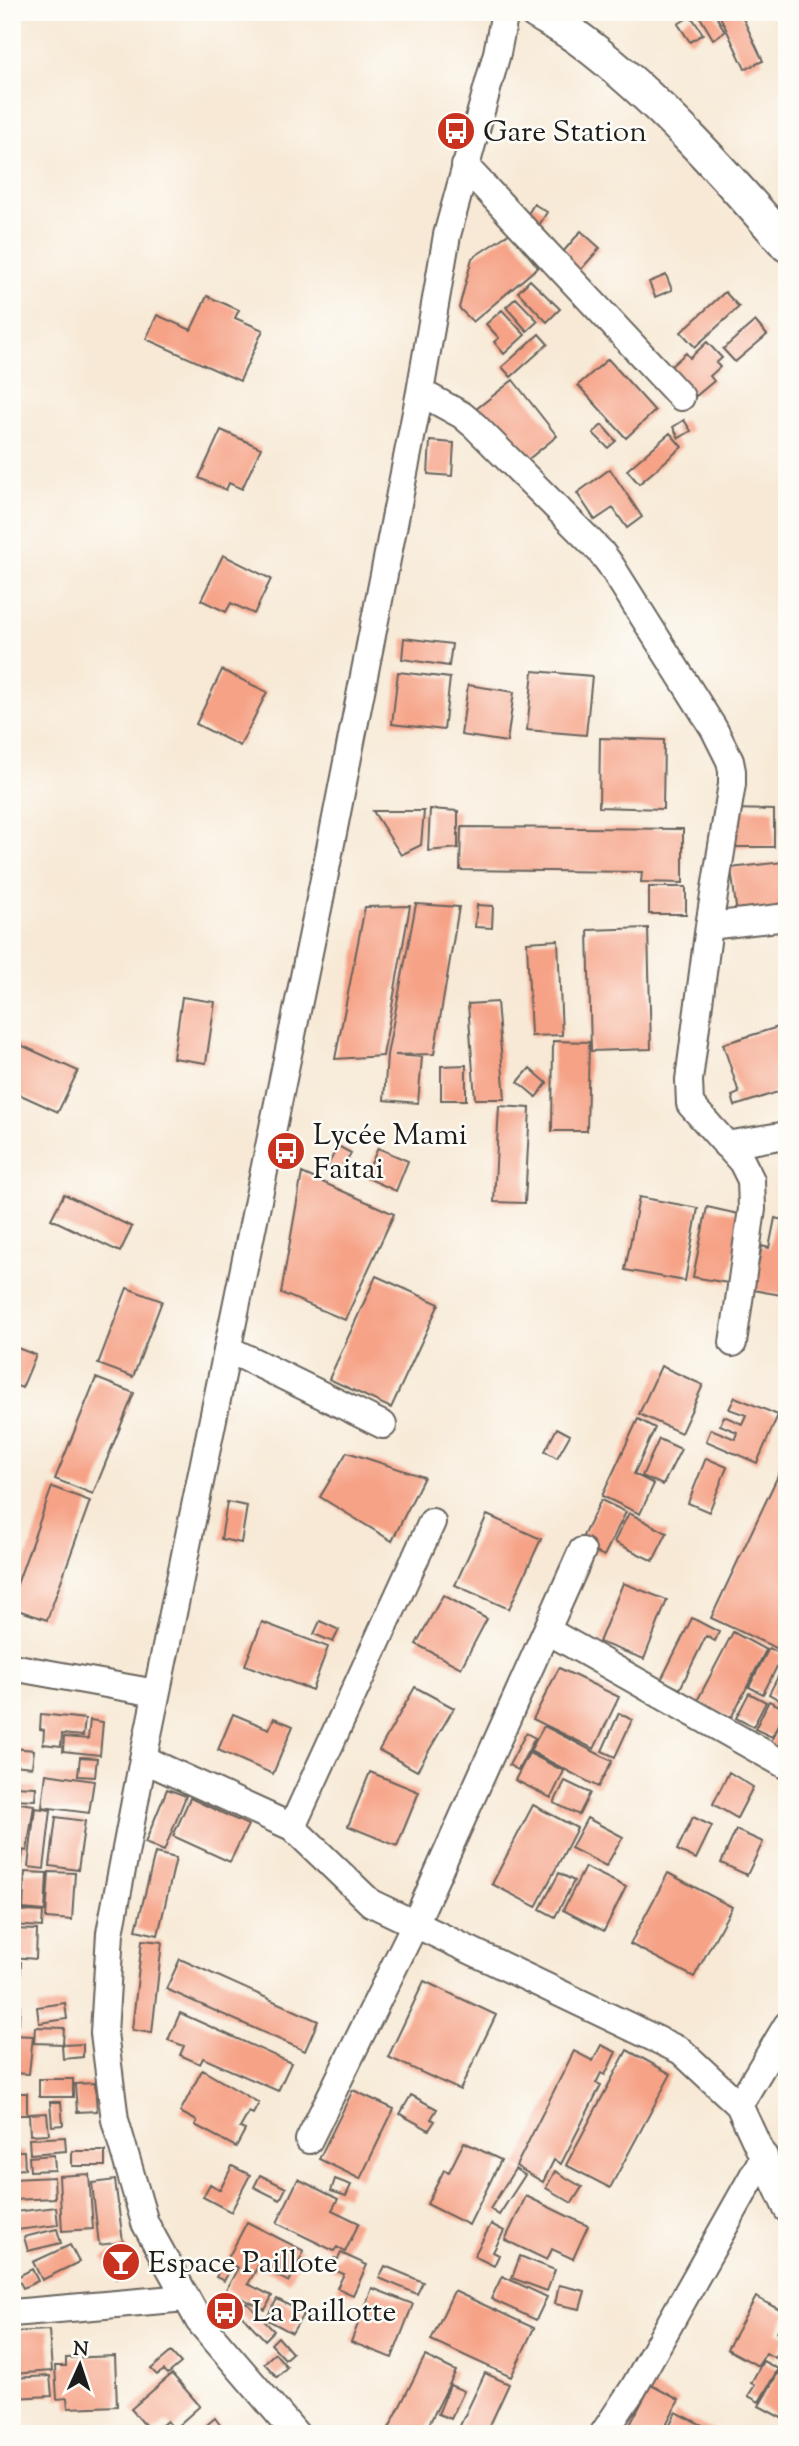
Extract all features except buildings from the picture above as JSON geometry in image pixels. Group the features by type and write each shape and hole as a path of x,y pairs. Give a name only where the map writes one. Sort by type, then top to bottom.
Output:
{"main road":[{"path":"536,12 580,39 657,105 787,245"}],"street":[{"path":"296,2434 199,2321 145,2223 115,2120 104,2032 110,1933 142,1759 228,1349 420,392 447,235 497,53 505,12"},
{"path":"465,166 681,397"},
{"path":"420,392 462,415 475,426 605,558 726,751 732,771 732,784 709,926 689,1080 690,1104 742,1162 751,1180 752,1209 733,1343"},
{"path":"709,926 787,917"},
{"path":"726,1145 787,1135"},
{"path":"228,1349 383,1425"},
{"path":"292,1827 432,1522"},
{"path":"309,2140 415,1924 583,1551"},
{"path":"548,1631 787,1766"},
{"path":"17,1671 156,1693"},
{"path":"142,1759 292,1827 371,1903 681,2052 739,2105 787,2209"},
{"path":"739,2105 787,2025"},
{"path":"603,2434 633,2389 764,2157"},
{"path":"12,2313 186,2298"}],"place":[{"name":"Gare Station","path":"456,131"},
{"name":"Lycée Mami Faitai","path":"286,1151"},
{"name":"Espace Paillote","path":"121,2262"},
{"name":"La Paillotte","path":"225,2311"}]}
